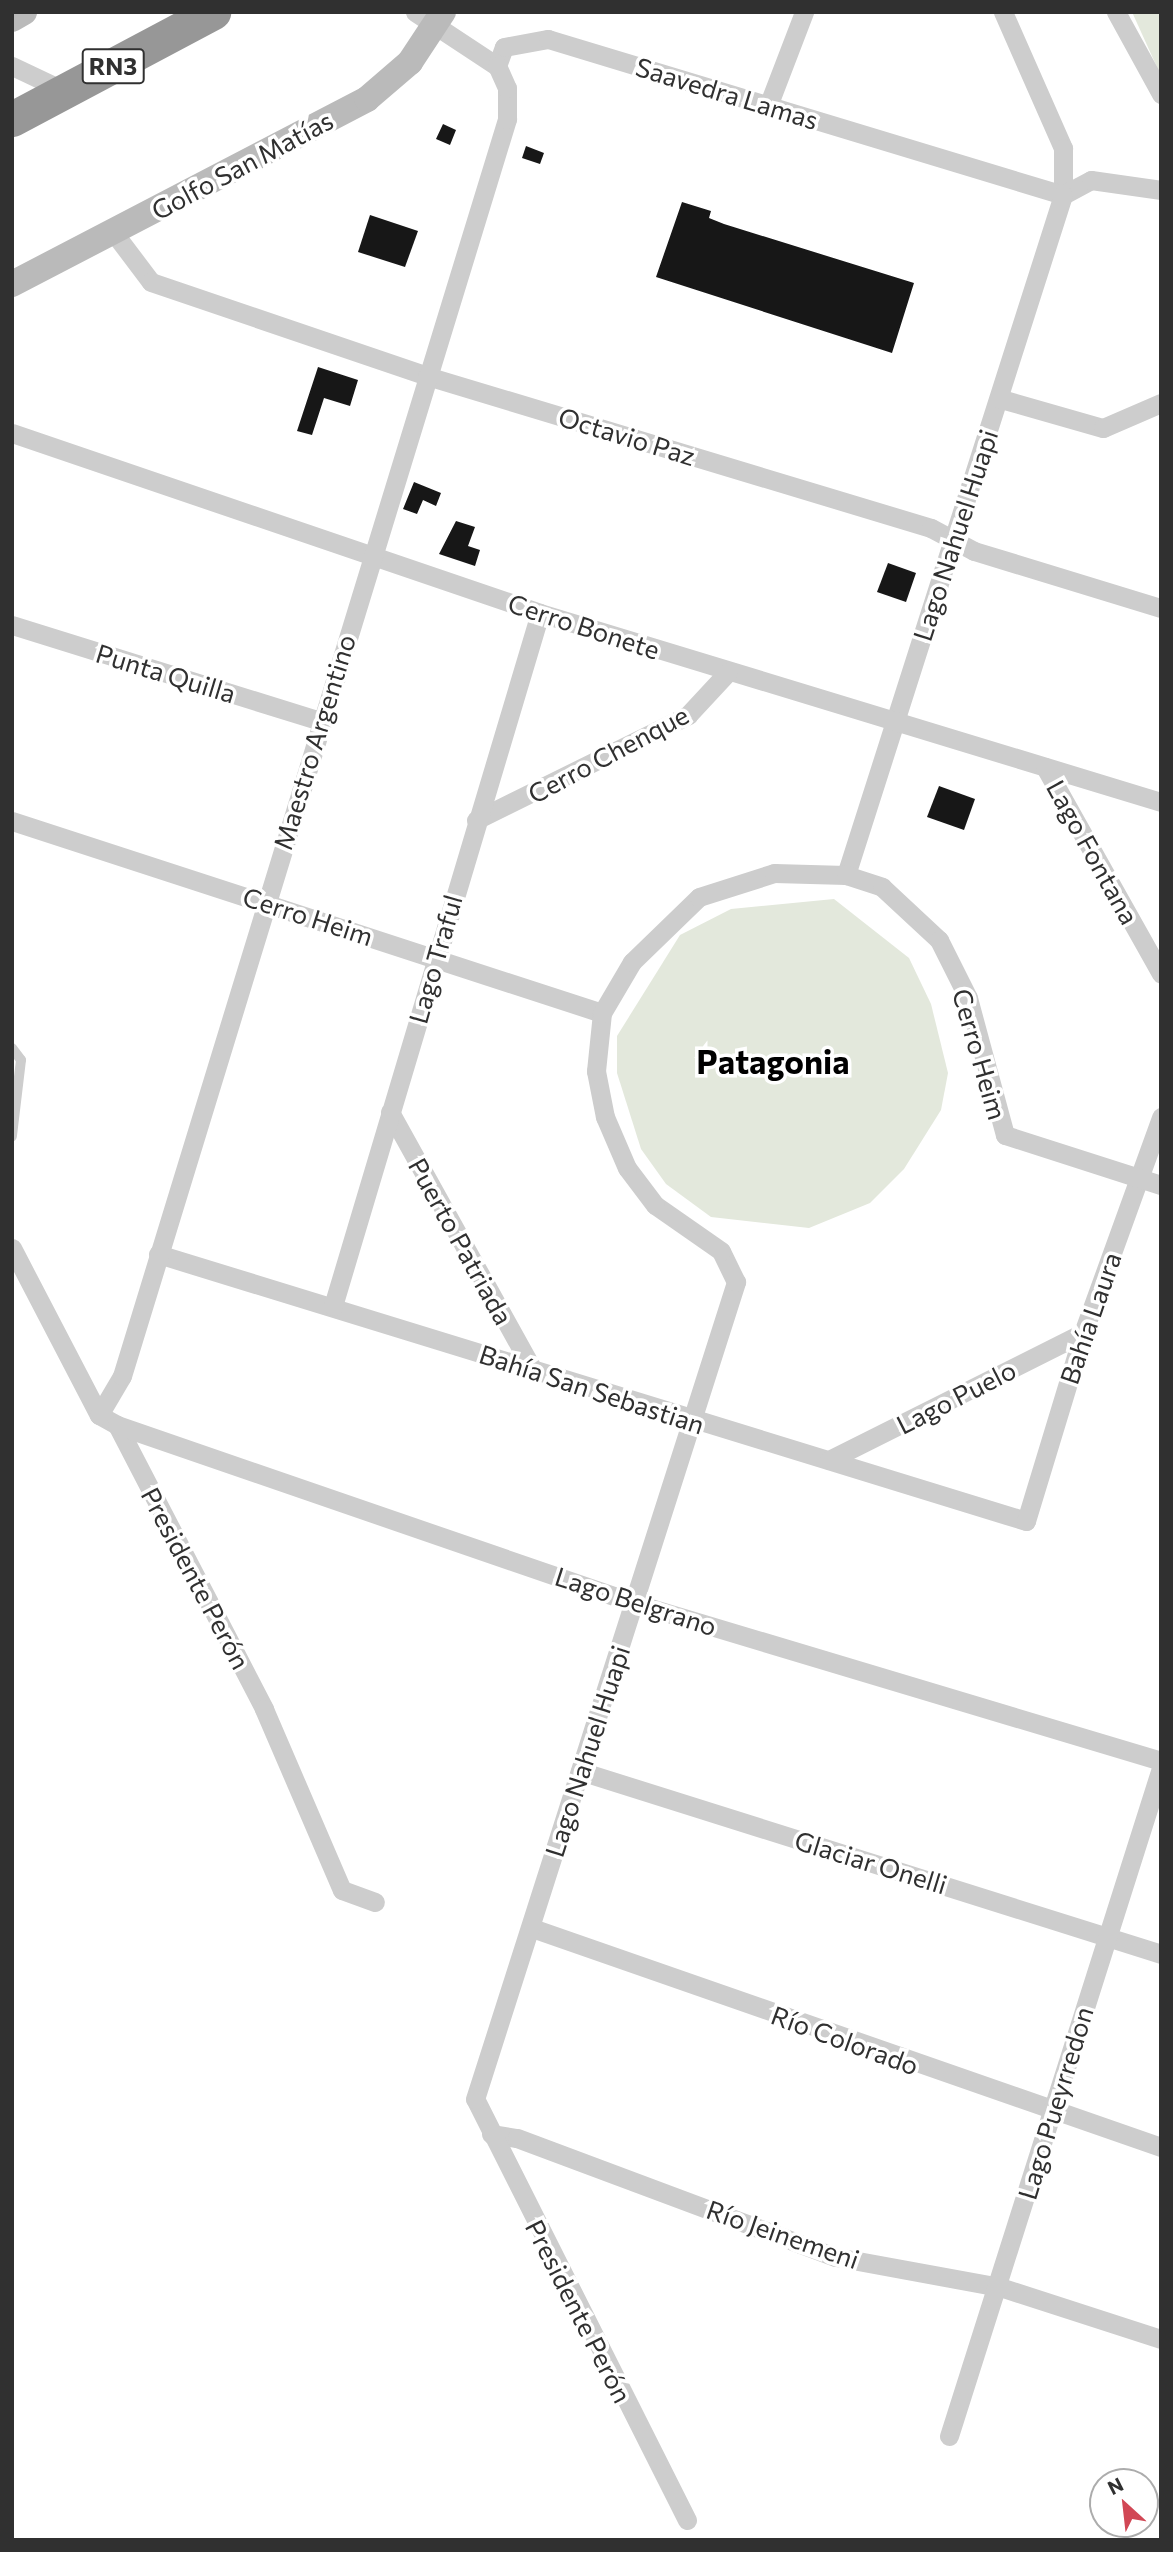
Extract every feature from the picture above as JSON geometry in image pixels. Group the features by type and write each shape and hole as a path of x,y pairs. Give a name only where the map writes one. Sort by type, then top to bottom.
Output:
{"highway":[{"name":"RN3","path":"12,119 213,12"}],"street":[{"path":"12,19 23,12"},
{"path":"768,106 804,12"},
{"name":"Lago Nahuel Huapi","path":"846,875 1063,195 1063,148 1003,12"},
{"path":"1116,12 1161,94"},
{"path":"431,18 496,66"},
{"name":"Golfo San Matías","path":"12,284 367,99 410,62 431,18"},
{"name":"Saavedra Lamas","path":"496,66 504,47 548,39 1063,195"},
{"path":"12,66 65,91"},
{"name":"Maestro Argentino","path":"99,1415 122,1376 264,902 507,119 507,88 496,66"},
{"path":"1063,195 1091,180 1161,190"},
{"name":"Octavio Paz","path":"114,233 151,282 427,376 931,528 953,541 1161,608"},
{"path":"1000,399 1103,428 1161,403"},
{"name":"Cerro Bonete","path":"12,433 540,613 1161,802"},
{"name":"Lago Traful","path":"333,1306 540,613"},
{"name":"Punta Quilla","path":"12,625 320,721"},
{"name":"Cerro Chenque","path":"477,820 688,715 728,672"},
{"name":"Lago Fontana","path":"1045,767 1161,974"},
{"name":"Cerro Heim","path":"12,821 603,1013"},
{"name":"Cerro Heim","path":"736,1282 721,1251 655,1205 627,1168 605,1117 596,1071 603,1013 632,962 699,897 774,873 846,875 881,887 939,940 968,998 1005,1135 1161,1185"},
{"name":"Puerto Patriada","path":"390,1112 533,1370"},
{"name":"Bahía Laura","path":"1026,1521 1083,1333 1161,1117"},
{"path":"12,1248 99,1415 117,1425"},
{"name":"Bahía San Sebastian","path":"158,1254 333,1306 692,1421 1026,1521"},
{"name":"Lago Nahuel Huapi","path":"475,2099 736,1282"},
{"name":"Lago Puelo","path":"829,1460 1083,1333"},
{"name":"Lago Belgrano","path":"117,1425 634,1603 1161,1761"},
{"name":"Presidente Perón","path":"117,1425 300,1781 342,1890 375,1902"},
{"name":"Lago Pueyrredon","path":"949,2436 1000,2287 1050,2113 1161,1768"},
{"name":"Glaciar Onelli","path":"580,1771 1161,1954"},
{"name":"Río Colorado","path":"531,1927 1050,2113 1161,2147"},
{"name":"Presidente Perón","path":"475,2099 687,2520"},
{"name":"Río Jeinemeni","path":"491,2134 517,2138 836,2257 1000,2287 1161,2339"}],"lane":[{"path":"12,1048 21,1060 12,1136"}],"shaded area":[{"path":"1132,12 1161,12 1161,76"},
{"path":"834,899 909,958 931,1004 948,1073 941,1110 904,1169 870,1203 809,1228 711,1217 666,1184 641,1149 617,1073 617,1036 680,935 731,909"}],"building":[{"path":"443,124 456,130 450,145 436,139"},
{"path":"526,146 544,153 540,164 522,158"},
{"path":"682,202 711,211 709,218 724,224 914,283 892,353 656,277"},
{"path":"370,215 418,231 405,267 358,252"},
{"path":"318,367 358,380 350,406 324,398 312,435 297,431"},
{"path":"414,482 441,493 436,506 423,500 417,514 403,509"},
{"path":"456,521 475,527 468,546 480,550 475,566 439,554"},
{"path":"888,563 916,573 906,602 877,592"},
{"path":"939,786 975,799 964,830 927,817"}],"district":[{"name":"Patagonia","path":"773,1061"}]}
